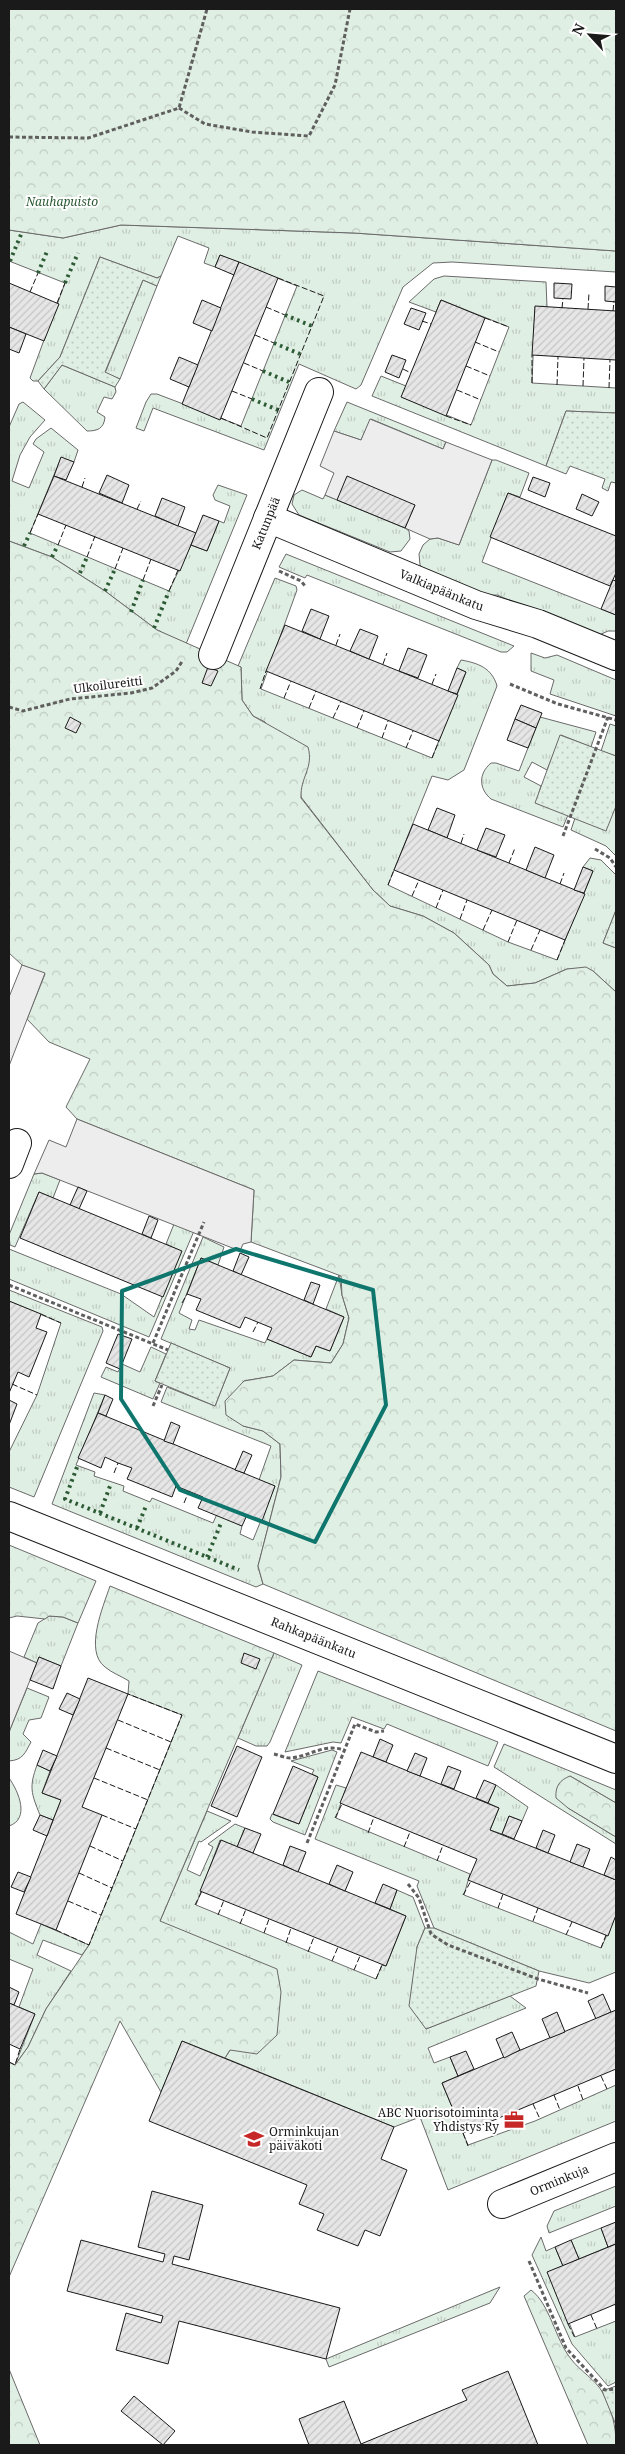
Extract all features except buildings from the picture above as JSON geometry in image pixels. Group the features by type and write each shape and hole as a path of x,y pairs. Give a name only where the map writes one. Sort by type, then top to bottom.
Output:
{"street":[{"name":"Katunpää","path":"200,655 268,518 319,392"},
{"name":"Valkiapäänkatu","path":"268,518 476,605 538,624 616,656"},
{"name":"Rahkapäänkatu","path":"9,1516 616,1759"},
{"name":"Orminkuja","path":"502,2204 616,2157"}],"path":[{"path":"179,108 207,9"},
{"path":"9,137 88,138 179,108 206,124 252,132 309,136 335,85 350,9"},
{"path":"272,567 301,581 305,586"},
{"name":"Ulkoilureitti","path":"9,707 23,711 70,699 131,693 152,688 200,655"},
{"path":"510,684 558,704 616,720"},
{"path":"563,836 608,718"},
{"path":"595,849 610,858 616,867"},
{"path":"153,1344 204,1222"},
{"path":"9,1285 168,1350"},
{"path":"153,1406 162,1385"},
{"path":"306,1843 355,1724 376,1732 384,1731"},
{"path":"274,1754 290,1758 322,1748 336,1747 344,1750"},
{"path":"408,1884 419,1898 431,1934 448,1945 538,1979 588,1993"},
{"path":"529,2261 566,2348 606,2390 616,2389"}],"highlighted area":[{"path":"236,1249 373,1290 386,1405 315,1542 180,1490 121,1399 122,1291"}],"green space":[{"name":"Nauhapuisto","path":"9,9 616,9 616,251 354,233 121,225 63,238 9,230"},
{"path":"121,225 354,233 616,251 616,272 452,262 433,263 403,287 361,385 356,389 299,364 264,450 153,408 144,431 136,428 151,394 157,394 241,426 297,286 220,255 215,267 204,263 209,248 178,236 161,276 157,278 100,257 60,357 38,381 33,381 30,378 65,283 9,261 9,230 63,238"},
{"path":"100,257 157,278 161,276 157,286 143,280 105,372 120,379 115,387 62,365 44,389 38,381 60,357"},
{"path":"444,276 546,282 547,307 535,307 532,383 616,388 616,413 566,411 546,466 372,396 381,376 406,386 402,397 471,425 509,327 441,300 436,312 409,302 434,279"},
{"path":"143,280 157,286 120,379 105,373"},
{"path":"62,365 115,387 116,392 112,399 104,397 97,412 105,417 102,427 87,431 44,389"},
{"path":"23,402 45,420 30,437 20,455 12,481 29,488 44,452 33,444 36,439 51,428 78,450 74,462 61,458 30,533 169,591 191,545 207,551 219,521 224,523 230,506 215,500 213,495 218,485 247,495 186,644 157,630 105,591 52,557 9,541 9,427 19,404"},
{"path":"347,402 446,442 443,449 371,419 361,440 334,431"},
{"path":"566,411 616,413 616,483 611,482 608,491 602,488 605,479 570,466 566,474 546,466"},
{"path":"492,460 529,473 520,497 508,493 482,562 616,615 616,631 608,631 597,636 497,595 478,596 429,574 420,565 419,554 423,545 430,539 438,538 459,545"},
{"path":"302,490 323,499 325,495 405,528 409,531 410,539 401,551 390,552 299,515 292,504 294,495"},
{"path":"9,541 52,557 105,591 157,630 241,667 242,700 253,716 308,747 309,761 301,798 373,890 390,906 423,916 454,933 489,965 493,974 507,986 535,983 567,969 586,967 616,992 616,1731 263,1584 258,1566 281,1477 280,1444 263,1431 243,1426 226,1415 225,1401 244,1381 273,1376 294,1360 331,1363 343,1344 349,1318 342,1295 341,1276 251,1242 254,1190 77,1119 66,1107 90,1059 49,1042 27,1019 45,974 22,965 9,953"},
{"path":"286,554 514,646 507,652 501,652 307,575 305,578 279,567"},
{"path":"275,578 296,586 297,590 261,689 432,758 466,672 457,668 461,660 484,667 495,680 497,686 464,770 448,780 432,776 388,885 508,942 557,960 593,871 583,867 590,858 601,860 616,875 616,910 603,943 616,948 616,992 593,971 567,969 535,983 507,986 493,974 489,965 454,933 423,916 390,906 373,890 301,797 300,784 307,772 265,722 253,716 242,700 241,667 238,666"},
{"path":"531,653 545,658 557,655 616,680 616,716 550,694 554,680 531,671"},
{"path":"540,717 596,732 591,747 561,735 547,770 532,762 524,777 541,786 536,803 568,815 563,827 491,799 482,786 482,777 491,763 519,771"},
{"path":"610,724 616,726 616,756 601,751"},
{"path":"560,735 616,756 616,806 606,831 535,803"},
{"path":"616,799 616,856 606,846 571,830 575,818"},
{"path":"616,910 616,948 603,943"},
{"path":"42,1173 60,1180 53,1198 39,1192 15,1247 10,1245 9,1235 34,1174"},
{"path":"174,1224 194,1231 149,1337 9,1279 9,1249 121,1294 154,1317 181,1251 166,1244"},
{"path":"203,1237 224,1247 218,1265 201,1258 179,1313 192,1320 189,1329 195,1330 199,1320 265,1343 267,1339 311,1357 316,1346 330,1351 344,1317 326,1309 339,1275 342,1295 349,1318 343,1344 331,1363 294,1360 273,1376 244,1381 243,1426 263,1431 280,1444 281,1477 258,1566 263,1584 256,1587 52,1504 94,1393 105,1395 76,1465 95,1472 94,1476 124,1486 123,1491 150,1502 152,1498 213,1523 217,1514 242,1526 240,1534 253,1540 275,1486 259,1480 271,1446 161,1402 167,1387 215,1406 230,1368 161,1339"},
{"path":"9,1290 102,1327 103,1331 34,1497 9,1487 9,1452 37,1395 61,1323 9,1301"},
{"path":"171,1343 230,1368 215,1406 155,1381"},
{"path":"151,1347 166,1354 155,1381 160,1383 153,1399 101,1377 106,1367 118,1372 122,1364 140,1372"},
{"path":"9,1545 96,1581 78,1623 63,1617 49,1616 45,1619 17,1616 9,1618"},
{"path":"110,1586 274,1653 160,1921 277,1969 281,1992 277,2035 257,2054 230,2050 225,2058 182,2041 161,2092 120,2021 9,2277 9,2062 15,2065 28,2047 46,2009 89,1945 182,1715 128,1694 129,1681 105,1667 99,1660 96,1651 97,1628"},
{"path":"49,1616 63,1617 78,1623 61,1666 39,1657 37,1663 24,1657 38,1623"},
{"path":"274,1653 302,1665 270,1742 267,1746 256,1746 238,1738"},
{"path":"318,1671 498,1742 488,1766 387,1724 384,1729 352,1717 341,1743 333,1742 285,1752"},
{"path":"27,1688 49,1697 41,1718 29,1720 23,1734 31,1742 25,1753 17,1759 9,1761 9,1732"},
{"path":"504,1744 616,1790 616,1803 570,1776 568,1808 616,1837 616,1844 494,1767"},
{"path":"332,1750 337,1752 305,1835 273,1822 270,1819 272,1814 299,1824 318,1777 312,1774 314,1770 291,1761"},
{"path":"37,1765 50,1771 42,1793 61,1800 53,1820 40,1815 35,1801 32,1785"},
{"path":"570,1776 616,1803 616,1837 568,1808 556,1798 556,1790 559,1784 563,1779"},
{"path":"9,1778 19,1797 21,1811 15,1823 9,1826"},
{"path":"336,1785 346,1788 336,1818 470,1874 464,1895 601,1948 616,1915 616,1972 589,1983 539,1971 434,1928 417,1886 419,1881 315,1839"},
{"path":"496,1785 528,1807 522,1821 509,1816 502,1834 490,1830 499,1808 488,1803"},
{"path":"207,1811 231,1821 201,1842 199,1841 187,1870 200,1876 213,1847 208,1844 235,1824 245,1828 237,1847 220,1840 196,1905 376,1979 382,1965 386,1966 406,1916 390,1909 397,1890 413,1897 425,1928 417,1947 426,2029 510,1996 526,2008 428,2048 434,2063 450,2057 458,2076 442,2083 468,2145 535,2121 616,2085 616,2121 448,2190 420,2117 394,2127 225,2058 230,2050 160,1921"},
{"path":"41,1924 89,1945 82,1955 43,1940 37,1955 71,1971 46,2009 28,2047 15,2065 35,2014 19,2007 33,1969 9,1959 9,1932 33,1944"},
{"path":"425,1928 434,1928 539,1971 536,1986 426,2029 409,2006 417,1947"},
{"path":"616,2186 616,2206 549,2233 547,2226 554,2211"},
{"path":"601,2228 608,2247 579,2259 571,2240"},
{"path":"541,2237 546,2251 555,2247 563,2266 548,2272 575,2337 616,2321 616,2382 608,2386 572,2344 532,2255"},
{"path":"500,2287 490,2303 329,2367 326,2359"},
{"path":"531,2290 543,2304 565,2351 603,2393 613,2419 616,2445 588,2445 524,2296"},
{"path":"9,2369 40,2445 9,2445"},
{"path":"616,2386 616,2425 602,2391"}],"shaded area":[{"path":"370,419 443,449 446,442 492,460 459,545 438,538 430,539 405,528 415,505 337,500 325,495 334,473 320,466 334,431 361,440"},
{"path":"22,965 45,973 9,1066 9,997"},
{"path":"77,1119 254,1190 251,1242 243,1244 240,1251 42,1173 34,1174 49,1140 66,1147"},
{"path":"9,1651 37,1663 9,1732"}],"hedge":[{"path":"10,261 22,232"},
{"path":"38,273 48,249"},
{"path":"65,283 78,253"},
{"path":"285,315 312,326"},
{"path":"274,343 300,354"},
{"path":"263,371 289,382"},
{"path":"252,399 278,410"},
{"path":"24,546 30,533"},
{"path":"52,557 58,545"},
{"path":"80,573 87,557"},
{"path":"105,591 115,569"},
{"path":"131,612 143,580"},
{"path":"154,628 169,591"},
{"path":"77,1467 65,1499 239,1570"},
{"path":"100,1513 110,1486"},
{"path":"137,1528 146,1506"},
{"path":"207,1557 221,1523"}],"fence":[{"path":"30,292 38,273"},
{"path":"221,418 267,438 324,296 278,278"},
{"path":"57,303 65,283"},
{"path":"588,309 589,293"},
{"path":"562,308 563,299"},
{"path":"613,311 614,301"},
{"path":"266,307 285,315"},
{"path":"485,318 509,327"},
{"path":"422,321 431,324"},
{"path":"255,335 274,343"},
{"path":"475,342 499,352"},
{"path":"532,355 532,383"},
{"path":"557,385 558,357"},
{"path":"583,386 584,358"},
{"path":"609,388 610,360"},
{"path":"244,363 263,371"},
{"path":"466,366 490,376"},
{"path":"403,369 411,373"},
{"path":"457,390 481,400"},
{"path":"232,391 252,399"},
{"path":"446,416 471,425"},
{"path":"82,487 85,478"},
{"path":"137,509 141,501"},
{"path":"30,533 38,514"},
{"path":"58,545 66,525"},
{"path":"87,557 95,536"},
{"path":"115,569 123,548"},
{"path":"143,580 151,559"},
{"path":"169,591 178,570"},
{"path":"336,645 340,634"},
{"path":"383,664 387,653"},
{"path":"260,689 266,671"},
{"path":"432,684 436,674"},
{"path":"284,698 291,681"},
{"path":"309,708 316,691"},
{"path":"333,718 341,701"},
{"path":"357,728 364,711"},
{"path":"382,738 388,721"},
{"path":"406,748 413,731"},
{"path":"432,758 439,741"},
{"path":"461,843 464,834"},
{"path":"509,863 515,848"},
{"path":"388,885 394,870"},
{"path":"560,884 564,873"},
{"path":"412,896 419,880"},
{"path":"436,908 443,890"},
{"path":"460,919 467,900"},
{"path":"483,930 492,910"},
{"path":"508,942 517,920"},
{"path":"531,950 540,930"},
{"path":"557,960 565,940"},
{"path":"182,1303 187,1294"},
{"path":"41,1314 61,1323"},
{"path":"253,1332 258,1322"},
{"path":"12,1384 37,1395"},
{"path":"114,1473 118,1463"},
{"path":"184,1503 189,1491"},
{"path":"56,1930 89,1945 182,1715 128,1694"},
{"path":"118,1720 171,1742"},
{"path":"106,1748 160,1770"},
{"path":"94,1778 148,1800"},
{"path":"335,1818 342,1804"},
{"path":"102,1815 136,1829"},
{"path":"368,1833 374,1817"},
{"path":"404,1847 410,1832"},
{"path":"437,1861 443,1845"},
{"path":"90,1846 123,1861"},
{"path":"79,1873 112,1888"},
{"path":"463,1895 471,1881"},
{"path":"195,1905 202,1891"},
{"path":"498,1908 503,1894"},
{"path":"218,1915 224,1900"},
{"path":"68,1901 101,1915"},
{"path":"533,1921 538,1908"},
{"path":"240,1924 246,1909"},
{"path":"264,1933 269,1919"},
{"path":"566,1935 572,1922"},
{"path":"286,1943 291,1928"},
{"path":"601,1948 606,1935"},
{"path":"308,1952 314,1937"},
{"path":"332,1961 338,1947"},
{"path":"354,1970 360,1956"},
{"path":"376,1979 382,1965"},
{"path":"9,2062 15,2065 20,2049"},
{"path":"601,2076 607,2089"},
{"path":"578,2086 583,2100"},
{"path":"554,2095 560,2110"},
{"path":"533,2104 540,2119"},
{"path":"511,2113 516,2128"},
{"path":"487,2123 493,2137"},
{"path":"463,2133 468,2146"},
{"path":"591,2315 597,2329"},
{"path":"568,2324 575,2338"}],"place":[{"name":"ABC Nuorisotoiminta Yhdistys Ry","path":"514,2120"},
{"name":"Orminkujan päiväkoti","path":"254,2139"}]}
